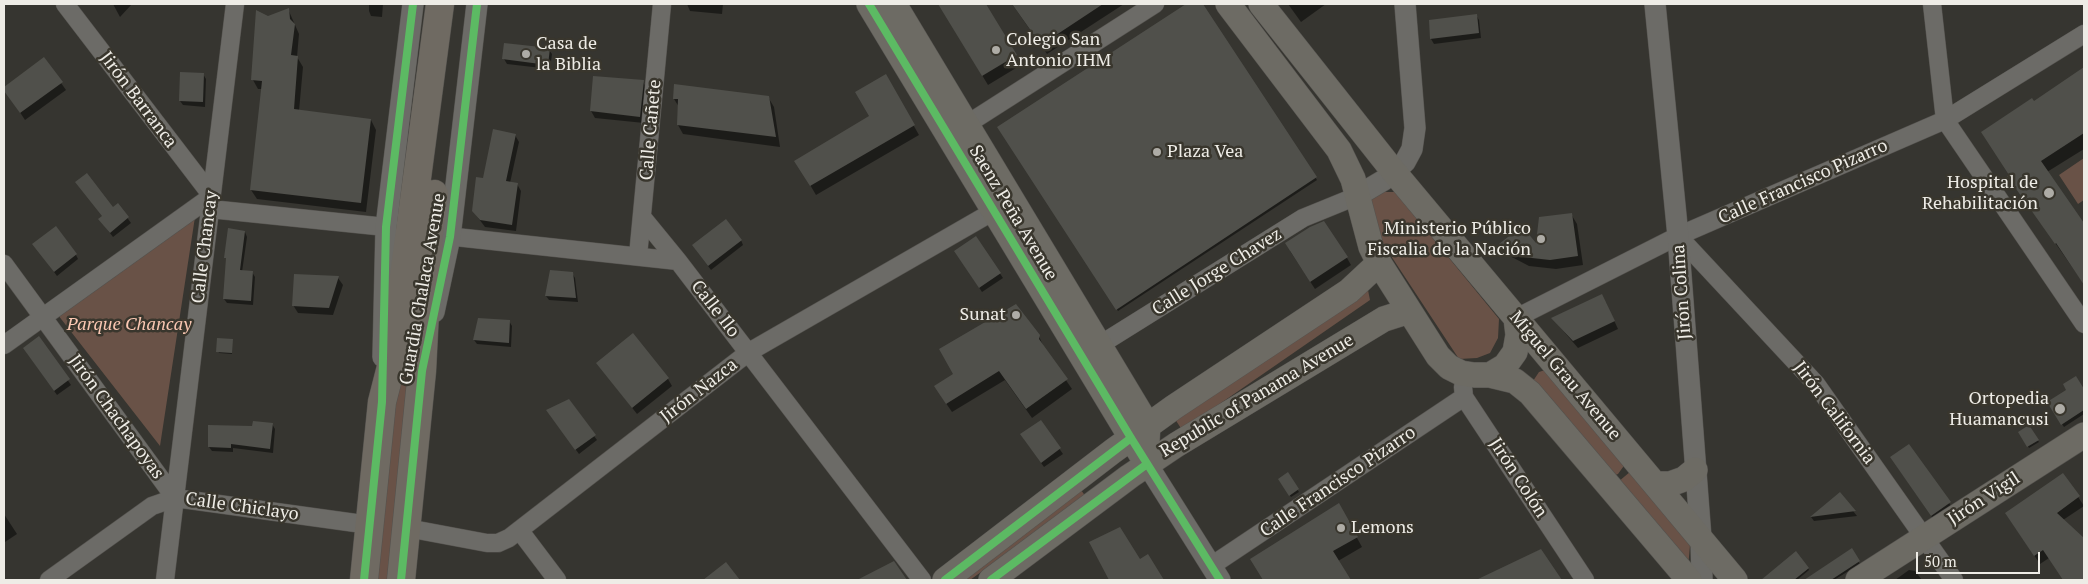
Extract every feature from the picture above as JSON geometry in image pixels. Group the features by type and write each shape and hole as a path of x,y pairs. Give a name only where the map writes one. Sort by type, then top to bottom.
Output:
{"main road":[{"name":"Guardia Chalaca Avenue","path":"401,580 422,371 440,235 436,107 440,4"},
{"name":"Guardia Chalaca Avenue","path":"364,580 382,402 393,359 436,107 458,4"},
{"name":"Saenz Peña Avenue","path":"869,4 958,130 994,211 1090,350"},
{"path":"894,4 958,130 1139,432 1147,464"},
{"path":"1228,4 1339,150 1346,162 1371,247 1378,263 1438,356 1450,367 1461,373 1474,376 1490,375 1515,381 1530,393 1689,580"},
{"name":"Miguel Grau Avenue","path":"1261,4 1394,172 1630,452 1735,580"},
{"path":"945,580 1139,432 1237,364 1333,302 1362,280 1378,263"},
{"name":"Republic of Panama Avenue","path":"991,580 1014,571 1147,464 1384,319 1408,311"},
{"path":"1490,375 1505,366 1515,352 1518,335 1516,318"},
{"name":"Jirón Vigil","path":"1858,580 2084,434"},
{"path":"1603,480 1614,479 1624,473 1629,463 1630,452"},
{"path":"1656,484 1670,484 1684,479 1695,470"}],"street":[{"name":"Jirón Barranca","path":"65,4 211,202"},
{"name":"Calle Chancay","path":"165,580 235,4"},
{"name":"Guardia Chalaca Avenue","path":"382,402 386,227 412,4"},
{"name":"Guardia Chalaca Avenue","path":"440,235 477,4"},
{"name":"Calle Cañete","path":"638,256 662,4"},
{"path":"958,130 1155,4"},
{"path":"1357,196 1394,172 1405,162 1412,149 1415,128 1405,4"},
{"name":"Jirón Colina","path":"1655,4 1678,236 1701,538 1702,580"},
{"path":"1932,4 1945,120 2084,324"},
{"name":"Calle Francisco Pizarro","path":"1516,318 1678,236 1945,120 2084,34"},
{"name":"Calle Jorge Chavez","path":"1090,350 1304,218 1357,196"},
{"path":"4,345 211,202 386,227"},
{"name":"Jirón Nazca","path":"407,528 487,543 498,543 520,531 749,352 994,211"},
{"name":"Calle Ilo","path":"642,216 749,352 922,580"},
{"path":"440,235 678,261"},
{"name":"Jirón California","path":"1678,236 1816,384 1954,580"},
{"name":"Jirón Chachapoyas","path":"4,264 175,498"},
{"name":"Jirón Colón","path":"1461,373 1464,397 1586,580"},
{"name":"Calle Francisco Pizarro","path":"1215,573 1464,397"},
{"path":"1147,464 1215,573"},
{"name":"Calle Chiclayo","path":"50,580 152,506 175,498 370,525"},
{"path":"520,531 557,580"}],"green space":[{"path":"2084,158 2084,200 2078,204 2059,175"},
{"path":"1383,192 1395,192 1499,319 1498,338 1490,353 1477,358 1459,359 1366,218 1372,198"},
{"name":"Parque Chancay","path":"195,217 160,446 58,315"},
{"path":"1368,290 1370,300 1182,430 1175,419"},
{"path":"413,307 408,402 387,580 375,580 396,403"},
{"path":"1548,369 1626,463 1618,474 1610,477 1533,381 1539,372"},
{"path":"1637,466 1691,534 1688,568 1618,482"},
{"path":"1081,490 1086,497 970,580 955,580"}],"building":[{"path":"938,4 986,4 1017,55 982,76"},
{"path":"1012,4 1103,4 1041,45"},
{"name":"Plaza Vea","path":"1186,4 1203,4 1317,177 1116,310 997,127"},
{"path":"289,8 290,19 295,24 291,55 298,56 294,109 371,119 361,203 250,190 262,81 251,80 256,10 268,16"},
{"path":"1477,14 1479,33 1430,39 1429,20"},
{"name":"Casa de la Biblia","path":"504,43 550,48 548,65 502,59"},
{"path":"44,57 63,82 20,113 4,91 4,87"},
{"name":"Hospital de Rehabilitación","path":"2084,67 2084,133 2041,161 2084,223 2084,285 2007,176 2009,175 1981,132 2032,98 2034,101"},
{"path":"180,72 204,73 203,102 179,101"},
{"path":"886,74 915,125 810,186 794,161 869,116 855,92"},
{"path":"593,76 644,80 640,117 590,111"},
{"path":"674,84 769,96 776,137 677,125 678,99 673,99"},
{"path":"493,129 516,134 506,181 518,183 512,225 480,220 472,211 476,177 483,178"},
{"path":"87,173 113,207 118,203 129,217 110,233 98,219 102,216 75,182"},
{"name":"Ministerio Público Fiscalia de la Nación","path":"1572,213 1578,256 1550,260 1523,257 1499,244 1522,226 1536,243 1539,217"},
{"path":"726,219 742,240 708,266 692,245"},
{"path":"1324,221 1348,257 1310,282 1285,243 1310,227"},
{"path":"56,226 77,254 54,272 32,244"},
{"path":"228,228 245,231 240,270 253,271 251,301 223,299 226,258 224,258"},
{"path":"976,236 1001,273 979,288 954,251"},
{"path":"550,270 573,272 576,298 545,296"},
{"path":"294,274 339,276 329,308 292,306"},
{"path":"1602,294 1615,321 1573,341 1551,318"},
{"path":"1016,304 1040,335 1039,339 1068,379 1026,409 999,371 946,404 934,386 953,374 939,349"},
{"path":"478,318 510,320 509,343 473,340"},
{"path":"633,333 669,378 632,408 596,363"},
{"path":"39,336 70,379 54,391 23,348"},
{"path":"217,338 233,339 232,353 216,352"},
{"path":"2076,376 2084,389 2084,410 2061,425 2047,402 2066,390 2063,384"},
{"path":"569,399 596,435 575,450 546,410"},
{"path":"1041,420 1061,448 1041,463 1020,434"},
{"path":"253,421 273,423 270,449 231,444 231,448 208,447 208,425 252,426"},
{"path":"2029,425 2039,440 2027,447 2018,432"},
{"path":"1909,444 1951,502 1931,516 1890,457"},
{"path":"1288,472 1299,489 1289,496 1278,479"},
{"path":"2063,473 2080,496 2057,513 2084,538 2084,580 2063,580 2043,550 2034,556 2005,513"},
{"path":"1840,492 1856,511 1810,517"},
{"path":"1339,503 1358,537 1333,551 1351,580 1263,580 1250,559"},
{"path":"1120,527 1140,559 1148,554 1164,580 1109,580 1089,542"},
{"path":"1852,548 1860,561 1831,580 1804,580"},
{"path":"1541,549 1562,580 1476,580"},
{"path":"1796,551 1809,568 1794,580 1761,580"},
{"path":"894,561 907,580 857,580"},
{"path":"726,562 740,580 703,580"}],"cycle path":[{"path":"364,580 382,402 386,227 413,4"},
{"path":"401,580 422,371 450,237 477,4"},
{"path":"869,4 1131,438 1220,580"},
{"path":"945,580 1131,438"},
{"path":"991,580 1147,464"}],"place":[{"name":"Colegio San Antonio IHM","path":"996,50"},
{"name":"Casa de la Biblia","path":"526,54"},
{"name":"Plaza Vea","path":"1157,152"},
{"name":"Hospital de Rehabilitación","path":"2049,193"},
{"name":"Ministerio Público Fiscalia de la Nación","path":"1541,239"},
{"name":"Sunat","path":"1016,315"},
{"name":"Ortopedia Huamancusi","path":"2060,409"},
{"name":"Lemons","path":"1341,528"}]}
